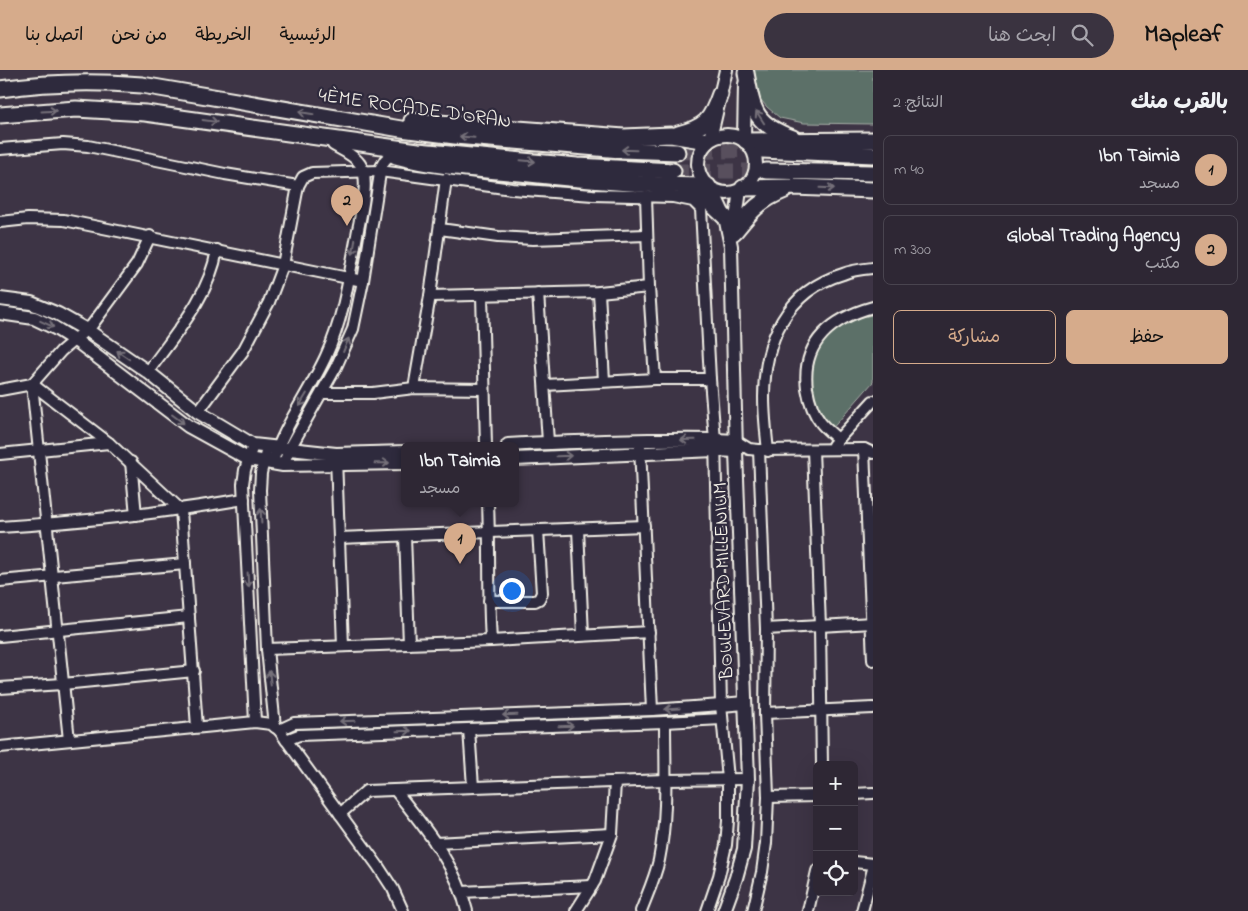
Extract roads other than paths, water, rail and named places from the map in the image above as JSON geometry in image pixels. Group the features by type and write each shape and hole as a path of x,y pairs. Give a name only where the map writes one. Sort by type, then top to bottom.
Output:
{"highway":[{"path":"746,71 750,96 762,122 778,132 799,140"},
{"name":"4ÈME ROCADE D'ORAN","path":"0,89 46,84 123,83 224,98 401,129 455,136 621,150 677,152"},
{"path":"671,136 692,130 709,120 720,94"},
{"name":"4ÈME ROCADE D'ORAN","path":"0,115 76,110 145,113 418,151 577,166 673,171"},
{"path":"343,118 624,137 671,136 708,140"},
{"path":"304,135 333,145 430,164 596,181 710,188"},
{"path":"745,140 873,140"},
{"path":"762,150 873,155"},
{"path":"766,171 873,173"},
{"path":"665,186 694,192 705,198 725,218"},
{"path":"742,189 793,187 873,190"},
{"path":"734,231 762,201 793,187"}],"main road":[{"path":"726,70 708,140 701,149 697,159 697,169 701,179 710,188 725,218 731,246"},
{"path":"745,140 746,71"},
{"path":"708,140 718,135 727,134 745,140 752,148 756,165 750,182 742,189 726,193 710,188"},
{"path":"731,246 742,189"},
{"name":"BOULEVARD MILLENIUM","path":"724,911 744,849 748,779 745,703 750,448 731,246"},
{"path":"0,298 31,303 58,314 86,329 148,372 198,412 253,445 336,459 401,462"},
{"path":"0,313 34,318 55,328 188,426 248,459 273,464 401,452"},
{"path":"519,444 548,442 640,447"},
{"path":"519,459 640,447 715,445 750,448"},
{"path":"721,705 745,703"}],"street":[{"path":"0,149 63,144 88,146 225,174 298,186"},
{"path":"277,729 267,648 260,490 273,464 285,430 327,355 342,316 364,191 364,173 357,160 333,145"},
{"path":"273,464 277,449 322,393 350,335 357,316 364,281 380,172 383,163 391,155"},
{"path":"198,412 243,352 269,302 283,265 298,186 303,178 312,173 323,171 380,172 512,189 593,195 673,197 689,199 697,203 701,209 715,445 721,705 728,779 726,845 719,876 707,911"},
{"path":"414,388 430,296 446,179"},
{"path":"646,196 655,379"},
{"path":"0,222 28,219 64,220 364,281"},
{"path":"440,229 515,238 563,239 647,235"},
{"path":"0,390 32,384 61,351 92,325 137,264 150,236"},
{"path":"148,372 199,300 214,267 217,250"},
{"path":"753,911 762,872 766,843 768,797 765,713 766,629 750,448 764,398 764,374 770,346 786,313 799,299 822,282 842,274 873,268"},
{"path":"430,296 599,292 649,287"},
{"path":"599,292 604,381"},
{"path":"538,293 548,442"},
{"path":"482,295 486,442"},
{"path":"838,439 821,422 812,408 806,380 807,364 811,351 820,336 835,322 855,312 873,307"},
{"path":"545,385 655,379 710,379"},
{"path":"32,384 109,443 181,510 198,727"},
{"path":"32,384 68,740"},
{"path":"322,393 373,393 414,388 484,388"},
{"path":"829,449 873,400"},
{"path":"0,454 109,443"},
{"path":"253,445 244,477 244,499 256,722"},
{"path":"640,447 652,710"},
{"path":"750,448 868,451 873,660"},
{"path":"813,450 820,626 822,761"},
{"path":"336,459 343,646"},
{"path":"131,462 136,514"},
{"path":"0,527 181,510 244,499"},
{"path":"488,507 491,641"},
{"path":"339,538 644,526"},
{"path":"578,529 583,635"},
{"path":"489,601 535,601 539,599 542,593 538,530"},
{"path":"404,536 409,644"},
{"path":"0,580 185,564"},
{"path":"0,636 189,616"},
{"path":"766,629 872,623"},
{"path":"267,648 491,641 649,632"},
{"path":"0,688 63,684 194,671"},
{"path":"277,729 294,723 652,710 721,705"},
{"path":"765,713 873,708"},
{"path":"488,716 488,728"},
{"path":"286,740 299,735 722,719"},
{"path":"0,748 198,727 256,722 266,723 277,729 286,740 340,814 393,889 403,911"},
{"path":"640,911 658,862 664,828 666,780 665,722"},
{"path":"469,729 473,787"},
{"path":"340,814 366,791 666,780 748,779"},
{"path":"576,911 592,886 612,834 615,782"},
{"path":"396,790 435,843 456,877 467,911"},
{"path":"858,794 873,793"},
{"path":"768,797 813,796"},
{"path":"435,843 612,834"},
{"path":"858,862 873,864"},
{"path":"862,911 873,871"},
{"path":"461,892 592,886"},
{"path":"808,911 813,889"}],"tunnel":[{"path":"677,152 762,150"},
{"path":"673,171 766,171"}],"place":[{"name":"Global Trading Agency","path":"347,226"},
{"name":"Ibn Taimia","path":"460,564"}]}
